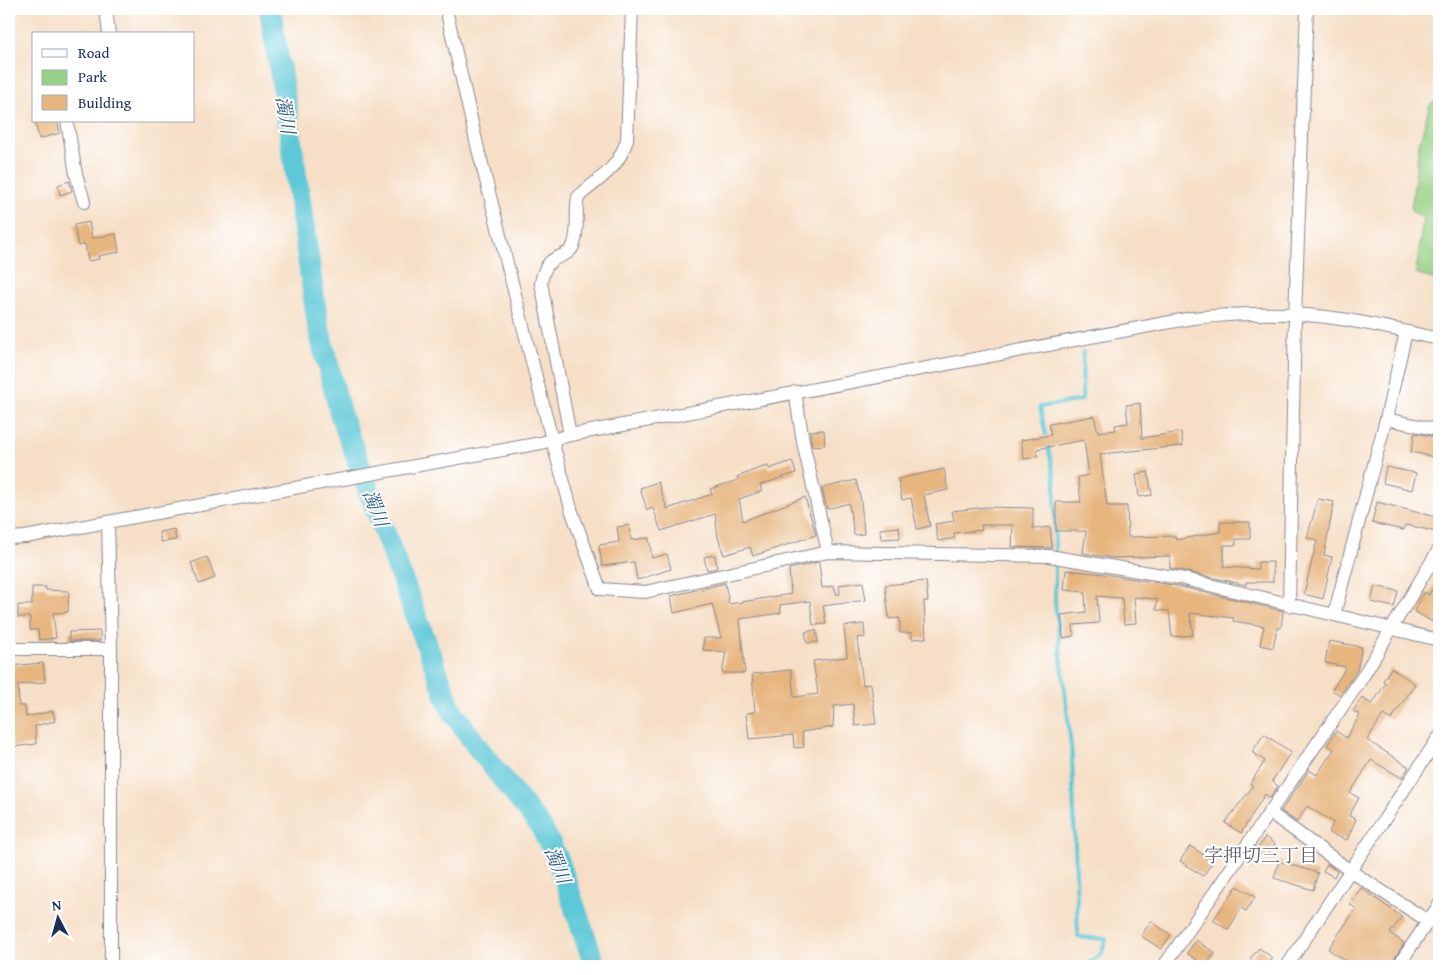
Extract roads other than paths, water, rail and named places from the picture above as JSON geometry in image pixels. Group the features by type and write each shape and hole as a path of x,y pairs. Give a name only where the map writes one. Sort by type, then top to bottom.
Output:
{"street":[{"path":"106,9 109,32"},
{"path":"446,9 546,442 600,589 645,592 828,552 1049,556 1180,578 1289,606 1439,640"},
{"path":"570,435 541,283 543,268 552,260 569,252 574,244 578,198 613,168 621,158 627,140 632,9"},
{"path":"1289,606 1295,315 1307,9"},
{"path":"67,122 76,174 84,202"},
{"path":"9,538 108,522 546,442 570,435 1192,318 1236,314 1295,315 1341,319 1439,338"},
{"path":"1334,615 1386,419 1406,332"},
{"path":"795,392 804,447 828,552"},
{"path":"1386,419 1439,430"},
{"path":"108,522 111,649 111,966"},
{"path":"1164,966 1362,678 1393,629 1439,549"},
{"path":"9,649 111,649"},
{"path":"1287,966 1352,872 1439,737"},
{"path":"1269,812 1352,872 1428,921"},
{"path":"1398,966 1439,905"}],"waterway":[{"name":"濁川","path":"270,9 318,326 341,416 451,709 478,748 541,827 558,859 595,966"},
{"path":"1083,352 1082,400 1040,407 1055,480 1055,603 1072,755 1078,937 1106,939 1101,954 1085,966"}],"district":[{"name":"字押切三丁目","path":"1261,855"}]}
